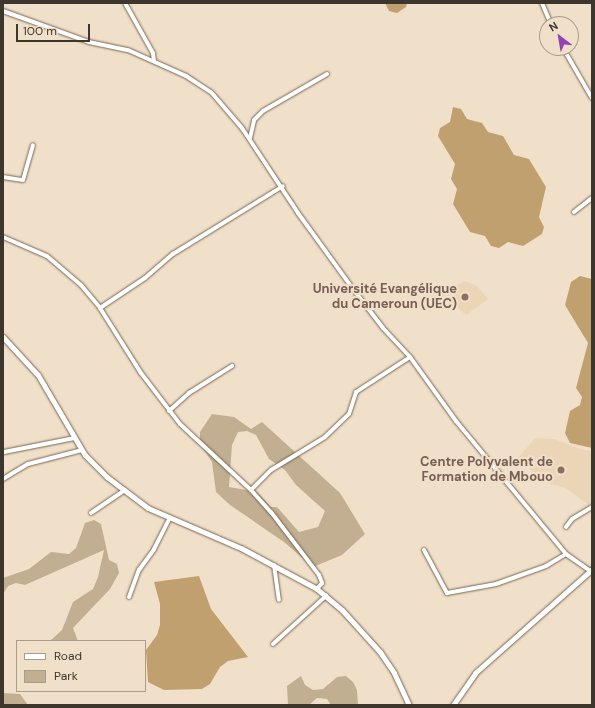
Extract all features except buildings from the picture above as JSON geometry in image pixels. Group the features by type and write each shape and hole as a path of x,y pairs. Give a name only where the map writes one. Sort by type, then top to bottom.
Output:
{"street":[{"path":"125,3 153,53 154,61"},
{"path":"542,3 548,16"},
{"path":"3,11 89,42 128,50 154,61 208,89 250,138 298,213 383,328 410,357 456,421 566,554 591,570 475,673 453,705"},
{"path":"567,56 592,98"},
{"path":"250,138 254,120 263,111 327,74"},
{"path":"3,178 23,180 33,145"},
{"path":"100,308 145,278 173,254 282,186"},
{"path":"574,212 592,198"},
{"path":"3,238 52,260 81,285 100,308 141,373 169,411 210,454 251,490 317,572 322,583 317,589"},
{"path":"3,337 38,375 90,461 148,508 169,519 241,548 317,589 342,610 386,661 409,705"},
{"path":"251,490 271,470 324,437 349,414 356,392 410,357"},
{"path":"169,411 189,393 232,366"},
{"path":"4,452 75,438"},
{"path":"3,479 33,462 82,450"},
{"path":"91,513 125,490"},
{"path":"566,527 572,519 592,507"},
{"path":"129,597 139,570 154,549 169,519"},
{"path":"424,550 447,593 496,584 546,566 566,554"},
{"path":"274,565 279,600"},
{"path":"274,644 326,596"}],"shaded area":[{"path":"385,3 407,3 406,7 397,13 389,11"},
{"path":"453,107 461,109 467,119 482,123 488,132 503,136 514,155 529,159 546,187 539,217 544,227 542,234 523,246 508,242 499,248 491,246 485,236 470,232 453,204 457,189 451,179 455,164 438,136 440,128 450,122"},
{"path":"580,276 592,279 592,448 570,443 565,433 570,411 580,405 582,397 576,388 588,343 565,305 571,282"},
{"name":"Université Evangélique du Cameroun (UEC)","path":"465,281 477,286 488,299 466,315 443,296 446,290"},
{"name":"Centre Polyvalent de Formation de Mbouo","path":"535,438 555,439 580,449 592,451 592,504 589,505 565,488 544,482 518,458"},
{"path":"199,576 211,609 248,657 228,661 220,667 210,684 202,689 164,690 148,682 146,650 157,635 160,625 160,604 154,582"}],"green space":[{"path":"212,414 234,417 251,429 262,422 340,493 365,534 342,555 313,567 284,542 230,505 216,492 212,462 200,444 200,432","holes":["247,431 256,435 269,459 285,470 296,485 325,511 318,527 299,532 277,507 271,507 257,492 229,487 232,445 238,432"]},
{"path":"94,520 101,524 109,560 117,564 119,573 110,589 73,628 78,640 51,640 62,630 73,602 93,589 98,577 104,550 25,585 16,583 8,586 3,594 3,578 29,569 51,552 69,554 76,548 85,523"},
{"path":"301,676 305,685 313,690 323,689 337,677 346,676 353,682 357,690 358,705 331,705 327,699 317,698 309,705 288,705 287,686"},
{"path":"3,693 20,694 28,705 3,705"}],"place":[{"name":"Université Evangélique du Cameroun (UEC)","path":"465,297"},
{"name":"Centre Polyvalent de Formation de Mbouo","path":"561,470"}]}
